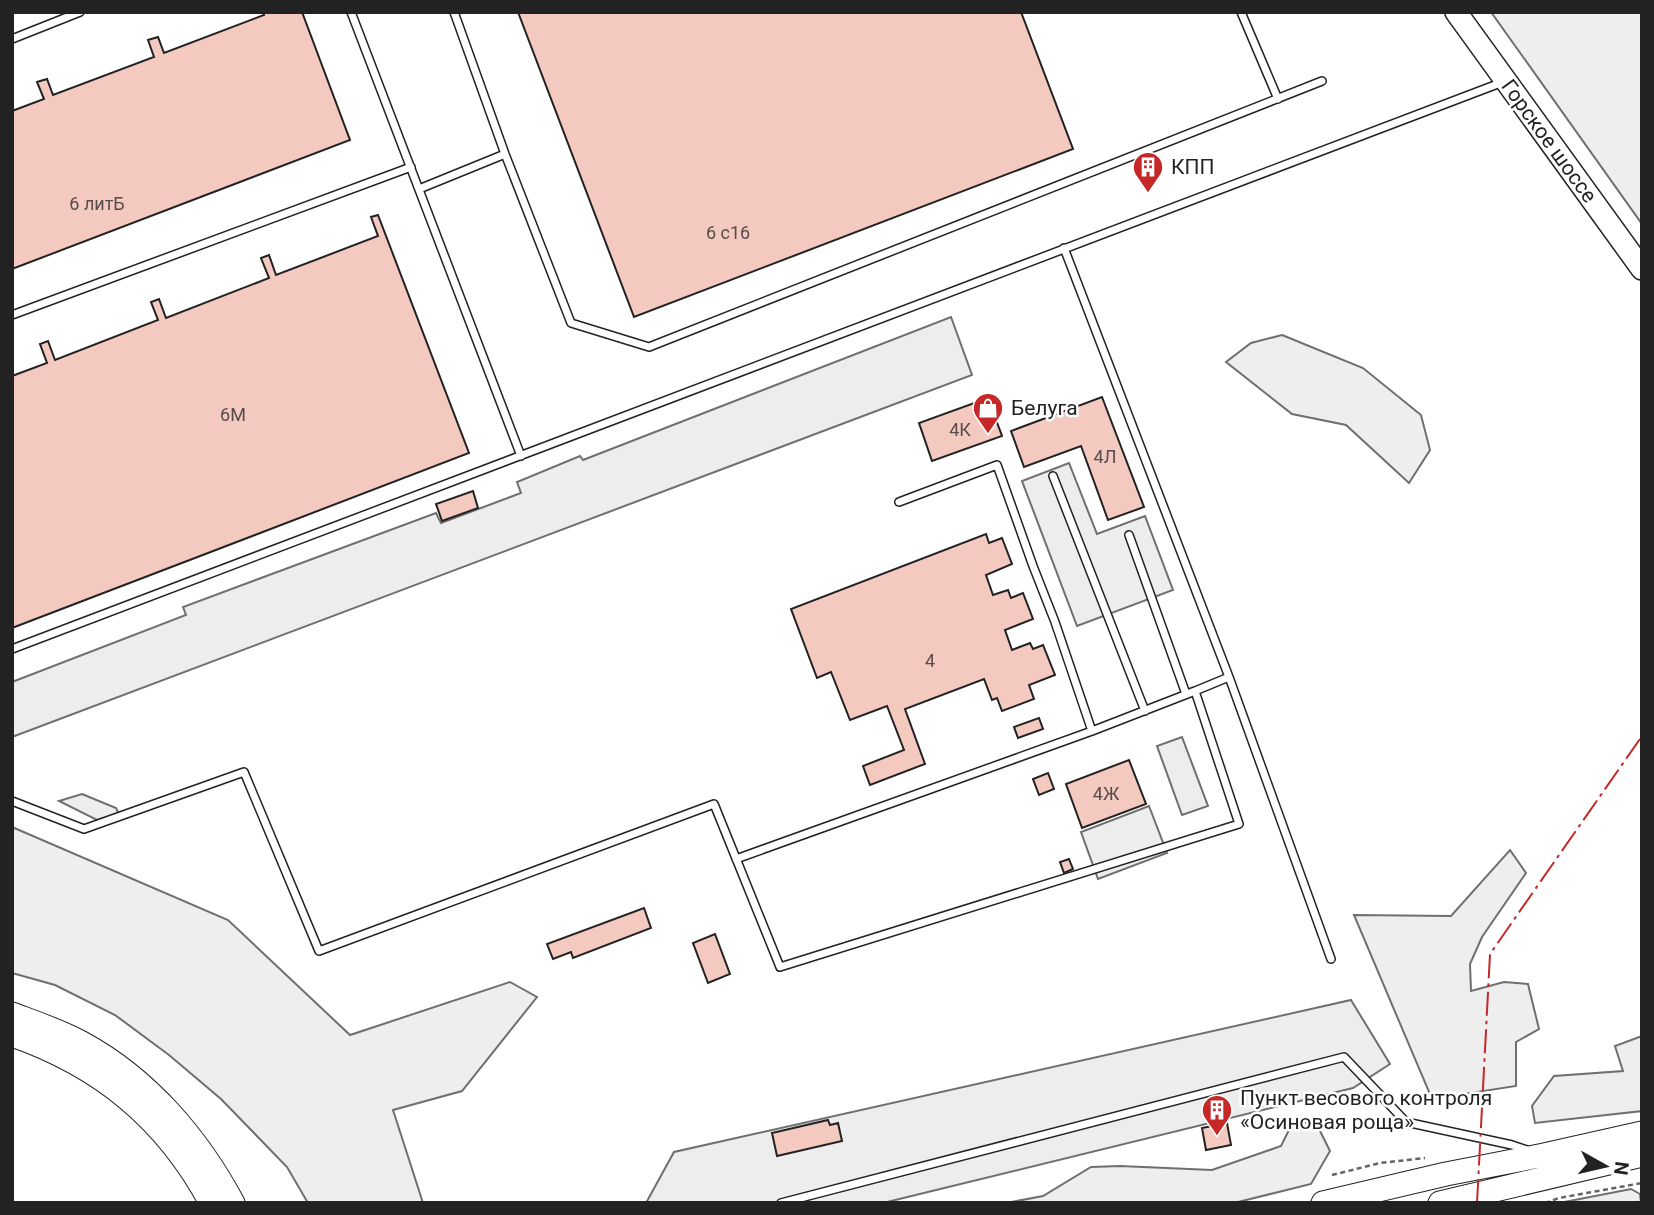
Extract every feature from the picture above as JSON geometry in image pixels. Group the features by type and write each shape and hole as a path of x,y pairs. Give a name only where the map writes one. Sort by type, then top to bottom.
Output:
{"main road":[{"name":"Горское шоссе","path":"1456,12 1642,269"},
{"path":"12,1014 84,1044 132,1077 185,1128 233,1203"},
{"path":"12,1035 75,1061 120,1092 156,1125 174,1146 211,1203"},
{"path":"1323,1203 1642,1133"},
{"path":"1440,1203 1642,1155"}],"lane":[{"path":"12,38 80,12"},
{"path":"351,12 521,456"},
{"path":"454,12 505,155 571,323 649,347 1322,81"},
{"path":"1241,12 1278,99"},
{"path":"12,649 1505,81"},
{"path":"419,189 505,155"},
{"path":"12,315 411,167"},
{"path":"1064,248 1229,677 1331,959"},
{"path":"899,502 997,465 1092,731"},
{"path":"1053,477 1145,710"},
{"path":"1129,535 1186,695"},
{"path":"736,859 1092,731 1229,677"},
{"path":"12,801 84,829 244,772 319,951 713,804 780,967 1239,824 1195,691"},
{"path":"781,1203 1345,1057 1406,1122 1512,1145 1544,1156"}],"path":[{"path":"1332,1175 1380,1163 1428,1157"},
{"path":"1545,1203 1642,1183"}],"shaded area":[{"path":"1491,12 1642,12 1642,224"},
{"path":"951,317 972,375 12,737 12,682 186,615 183,607 436,513 441,523 521,493 517,482 580,456 583,460"},
{"path":"1282,335 1363,368 1421,415 1430,450 1409,483 1346,425 1292,414 1226,362 1251,343"},
{"path":"1069,463 1097,534 1145,516 1173,590 1077,626 1022,481"},
{"path":"1182,737 1208,806 1182,815 1157,746"},
{"path":"82,794 116,808 119,814 97,820 59,801"},
{"path":"1149,806 1167,853 1098,879 1081,832"},
{"path":"12,827 228,920 350,1035 510,982 537,997 462,1091 393,1110 423,1203 308,1203 287,1167 221,1099 169,1055 115,1015 55,985 12,973"},
{"path":"1510,850 1526,873 1482,937 1470,964 1471,991 1504,982 1528,984 1539,1029 1516,1042 1516,1086 1432,1099 1354,915 1451,916"},
{"path":"1351,1000 1390,1064 1353,1088 883,1203 646,1203 674,1152"},
{"path":"1642,1036 1642,1111 1535,1123 1532,1106 1554,1076 1623,1071 1615,1046"},
{"path":"1294,1120 1317,1125 1330,1151 1311,1184 1234,1203 1006,1203 1043,1196 1091,1167 1212,1170 1281,1146"},
{"path":"1631,1189 1640,1194 1641,1203 1559,1203"}],"building":[{"path":"263,12 302,12 350,140 12,269 12,111 44,99 37,82 47,79 53,95 154,57 148,40 158,37 164,53 264,15"},
{"path":"518,12 1021,12 1073,149 634,317"},
{"path":"378,215 469,453 12,628 12,376 47,363 40,344 48,341 55,360 158,320 151,302 159,299 166,318 269,278 261,258 269,255 276,275 378,236 371,217"},
{"path":"1102,397 1144,507 1108,520 1081,446 1024,467 1011,431"},
{"path":"988,398 1002,436 932,461 919,423"},
{"path":"473,491 478,508 442,521 436,504"},
{"path":"986,534 989,543 1002,538 1012,564 986,575 993,595 1008,590 1011,598 1023,593 1033,619 1005,630 1012,650 1030,643 1033,649 1043,645 1055,675 1029,685 1034,699 1002,711 997,698 992,700 984,679 905,709 925,764 870,785 863,766 904,750 887,706 850,720 831,672 817,678 791,609"},
{"path":"1039,718 1043,729 1018,738 1014,727"},
{"path":"1129,760 1146,804 1082,828 1066,784"},
{"path":"1048,773 1054,789 1039,795 1033,779"},
{"path":"1069,859 1073,869 1064,873 1060,862"},
{"path":"644,908 651,928 573,958 571,952 553,959 547,944"},
{"path":"715,934 730,974 708,983 693,943"},
{"path":"828,1120 830,1125 838,1123 842,1141 777,1156 772,1133"},
{"name":"Пункт весового контроля «Осиновая роща»","path":"1227,1123 1231,1145 1206,1150 1202,1128"}],"power":[{"path":"1477,1203 1490,954 1642,736"}],"place":[{"name":"КПП","path":"1148,194"},
{"name":"Белуга","path":"988,435"},
{"name":"Пункт весового контроля «Осиновая роща»","path":"1217,1137"}]}
